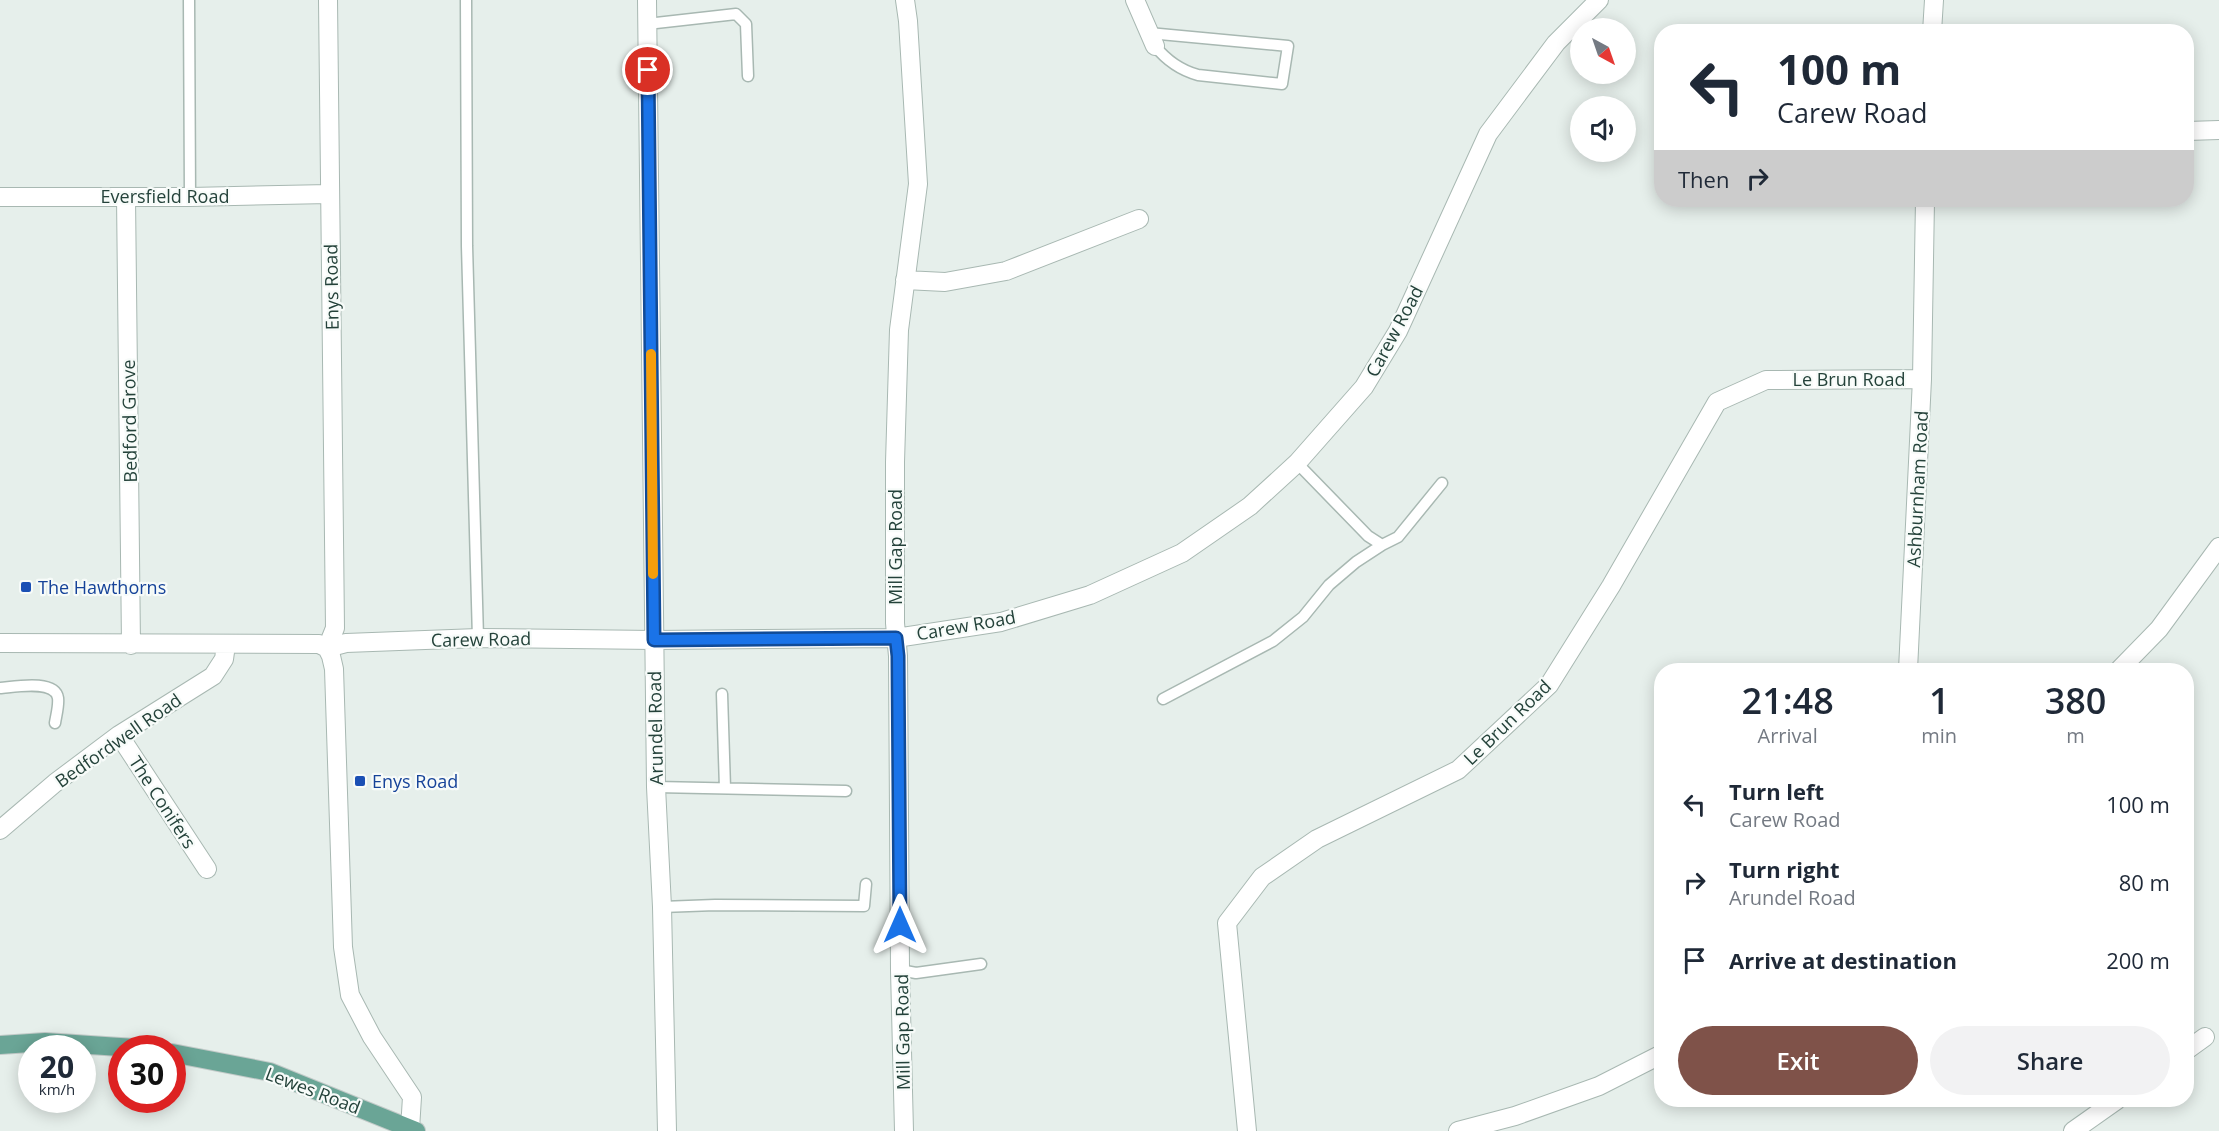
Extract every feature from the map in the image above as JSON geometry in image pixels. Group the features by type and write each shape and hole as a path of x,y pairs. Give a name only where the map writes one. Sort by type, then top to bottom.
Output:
{"main road":[{"path":"0,1045 45,1041 108,1046"},
{"name":"Lewes Road","path":"186,1056 270,1072 413,1130"}],"street":[{"name":"Enys Road","path":"328,0 335,628 327,648 334,669 343,947 350,995 372,1037 412,1097 413,1130"},
{"name":"Arundel Road","path":"647,0 656,787 662,908 667,1131"},
{"name":"Mill Gap Road","path":"904,1131 900,970 895,462 899,330 918,184 905,0"},
{"path":"1135,0 1152,39"},
{"name":"Carew Road","path":"0,643 319,644 327,648 346,643 478,638 654,640 896,638 1001,622 1090,594 1182,553 1250,506 1297,463 1364,387 1398,331 1488,134 1556,43 1599,0"},
{"path":"1932,24 1934,0"},
{"path":"2194,131 2219,130"},
{"name":"Eversfield Road","path":"0,197 329,194"},
{"name":"Bedford Grove","path":"126,197 131,645"},
{"name":"Ashburnham Road","path":"1908,663 1922,379 1924,207"},
{"path":"905,280 945,282 1006,271 1139,219"},
{"name":"Le Brun Road","path":"1247,1131 1227,923 1262,877 1317,839 1458,770 1549,685 1611,586 1717,402 1766,380 1922,379"},
{"path":"2126,663 2159,629 2219,547"},
{"name":"Bedfordwell Road","path":"0,830 55,783 119,735 213,676 224,659 226,645"},
{"name":"The Conifers","path":"119,735 207,869"},
{"path":"2194,1045 2205,1037"},
{"path":"1458,1131 1515,1116 1599,1086 1654,1058"},
{"path":"2073,1131 2107,1107"}],"lane":[{"path":"189,0 190,197"},
{"path":"466,0 467,246 478,638"},
{"path":"647,24 736,14 746,24 748,76"},
{"path":"1152,39 1288,46 1282,84 1198,75 1185,71 1163,56 1152,39"},
{"path":"1297,463 1368,536 1382,545"},
{"path":"1163,699 1273,640 1303,617 1329,585 1356,562 1398,537 1442,483"},
{"path":"0,688 46,685 58,697 55,723"},
{"path":"722,694 725,788"},
{"path":"656,787 846,791"},
{"path":"662,908 716,905 864,906 866,884"},
{"path":"900,970 916,973 981,964"}],"slow traffic":[{"path":"651,354 653,574"}],"place":[{"name":"The Hawthorns","path":"26,587"},
{"name":"Enys Road","path":"360,781"}],"route":[{"path":"648,70 654,640 896,638 900,925"}]}
